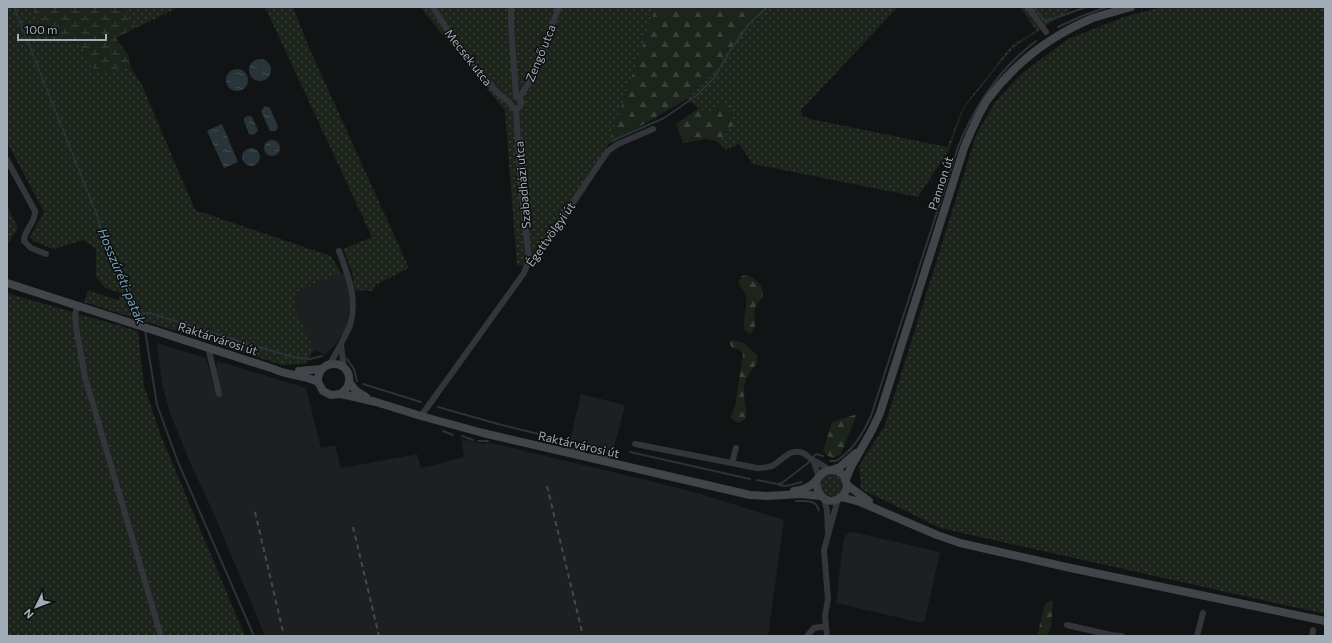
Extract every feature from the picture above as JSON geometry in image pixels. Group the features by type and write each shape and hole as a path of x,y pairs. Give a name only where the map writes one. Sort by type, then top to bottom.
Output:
{"main road":[{"name":"Pannon út","path":"846,482 851,467 867,440 880,413 964,148 975,121 988,100 1006,78 1051,39 1094,18 1131,7"},
{"name":"Raktárvárosi út","path":"7,283 208,347 281,372 308,377 318,382 321,389 325,393 334,396 340,394 376,402 421,416 531,445 750,495 767,496 801,494 822,497 831,501 840,498 855,500 901,519"},
{"name":"Raktárvárosi út","path":"274,369 307,371 322,369 330,364"},
{"path":"330,364 339,365 344,368"},
{"name":"Raktárvárosi út","path":"344,368 348,373 349,382 359,393 376,402"},
{"path":"318,382 319,374 322,369"},
{"path":"340,394 345,391 349,382"},
{"name":"Pannon út","path":"831,470 840,467 867,440"},
{"name":"Raktárvárosi út","path":"780,495 807,488 823,472 831,470"},
{"path":"831,470 840,473 846,482 862,497 901,519 936,535 960,543 1066,567 1325,621"},
{"path":"818,478 817,490 822,497"},
{"path":"840,498 845,492 846,482"}],"street":[{"name":"Mecsek utca","path":"433,7 448,31 475,66 497,92 510,103"},
{"path":"511,7 510,25 518,98 522,101 519,108 513,108 510,103 511,100 518,98"},
{"name":"Zengő utca","path":"518,98 529,83 559,7"},
{"path":"1028,7 1046,32"},
{"name":"Szabadházi utca","path":"516,109 529,260"},
{"name":"Égettvölgyi út","path":"421,416 524,273 529,260 537,255 608,151 618,144 652,129"},
{"path":"7,160 35,211 35,218 25,235 24,241 31,248 46,254"},
{"path":"339,251 351,283 353,298 350,326 342,342"},
{"path":"78,306 75,314 76,327 84,377 161,636"},
{"path":"330,364 341,344 344,368"},
{"path":"208,347 219,394"},
{"path":"635,444 757,468 767,468 778,462 787,454 796,452 808,456 831,470"},
{"path":"732,464 736,448"},
{"path":"813,460 818,478"},
{"path":"822,497 827,510 828,533 824,550 828,598 826,626 827,636"},
{"path":"828,533 831,528 840,498"},
{"path":"1197,636 1203,613"},
{"path":"1068,625 1111,635 1122,636"},
{"path":"807,636 814,628 826,626"}],"shaded area":[{"path":"344,272 347,280 350,302 346,329 335,345 325,355 314,350 294,306 296,292"},
{"path":"157,343 206,358 217,397 222,395 216,369 217,361 306,388 321,448 335,445 341,468 417,454 421,468 464,457 461,439 484,444 487,442 694,492 784,520 768,636 265,636 170,413 162,384"},
{"path":"581,394 625,405 615,444 609,454 596,451 595,449 589,447 587,450 569,445"},
{"path":"850,532 940,552 925,620 922,623 836,603 843,543 845,536"}],"green space":[{"path":"7,7 32,7 42,32 81,45 95,73 131,68 141,83 195,210 331,256 341,273 296,292 294,306 314,350 305,364 282,365 84,302 88,290 118,300 121,293 105,288 96,277 96,249 84,240 53,249 33,241 30,237 44,212 7,142"},
{"path":"32,7 121,7 136,28 116,38 128,55 131,68 95,73 81,45 42,32"},
{"path":"121,7 179,7 136,28"},
{"path":"265,7 293,7 307,43 409,268 375,285 373,291 355,290 352,272 343,249 372,237"},
{"path":"420,7 656,7 608,145 584,193 536,264 517,266 505,111"},
{"path":"656,7 766,7 687,99 608,145"},
{"path":"766,7 898,7 801,110 802,116 947,147 963,107 1011,46 1036,30 1020,7 1074,7 1013,48 964,108 949,150 918,197 753,164 739,144 726,150 718,142 733,125 709,115 687,99"},
{"path":"1161,7 1325,7 1325,614 940,528 861,489 859,466 885,425 976,135 995,102 1021,74 1068,39 1124,17"},
{"path":"720,104 733,107 733,125 718,142 706,139 683,143 676,124 699,108 709,115"},
{"path":"7,205 18,228 9,242 7,242"},
{"path":"747,275 759,283 763,294 755,308 755,327 752,333 748,333 744,329 746,296 738,282 742,276"},
{"path":"7,293 138,331 144,386 161,436 245,636 7,636"},
{"path":"733,340 744,343 757,355 757,363 749,374 744,386 746,417 745,420 738,423 730,418 735,406 743,353 739,349 732,348 730,341"},
{"path":"857,414 841,454 834,458 828,456 823,451 832,422"},
{"path":"832,474 840,477 843,485 840,493 832,496 824,493 821,485 824,477"},
{"path":"1053,601 1051,628 1046,636 1037,636 1045,604"}],"water":[{"path":"260,59 268,62 271,70 268,78 260,81 252,78 249,70 252,62"},
{"path":"237,69 245,72 248,80 245,88 237,91 229,88 226,80 229,72"},
{"path":"265,106 270,108 278,127 276,131 270,131 261,111"},
{"path":"248,116 252,117 258,130 253,135 249,134 244,121 244,118"},
{"path":"222,124 238,162 224,168 207,131"},
{"path":"272,140 278,142 280,148 278,154 272,156 266,154 264,148 266,142"},
{"path":"251,148 255,149 259,153 259,161 255,165 251,166 247,165 243,161 242,157 243,153 247,149"}],"waterway":[{"name":"Hosszúréti-patak","path":"14,7 97,215 103,237 113,254 144,324"},
{"path":"612,141 664,118 696,96 714,78 730,51 749,24 767,7"},
{"path":"1034,7 1043,19 1047,21 1086,7"},
{"path":"1058,27 1107,7"},
{"path":"830,461 836,461 848,452 861,436 871,416 958,147 972,117 980,102 1000,76 1011,63 1036,41"},
{"path":"141,314 150,313 293,357 310,359 322,356"},
{"name":"Hosszúréti-patak","path":"145,330 157,405 178,462 254,636"},
{"path":"347,359 354,369 357,381"},
{"path":"363,384 421,402"},
{"path":"438,407 567,441 567,448 585,452"},
{"path":"443,431 453,435"},
{"path":"462,436 473,440"},
{"path":"478,441 488,441"},
{"path":"630,452 750,479"},
{"path":"757,480 778,484 782,483 808,463 816,454 823,456"},
{"path":"597,455 607,457 612,456"},
{"path":"779,485 786,486 802,482"},
{"path":"796,501 813,502 819,510"}],"railway":[{"path":"547,486 583,636"},
{"path":"255,512 284,636"},
{"path":"353,527 379,636"}]}
